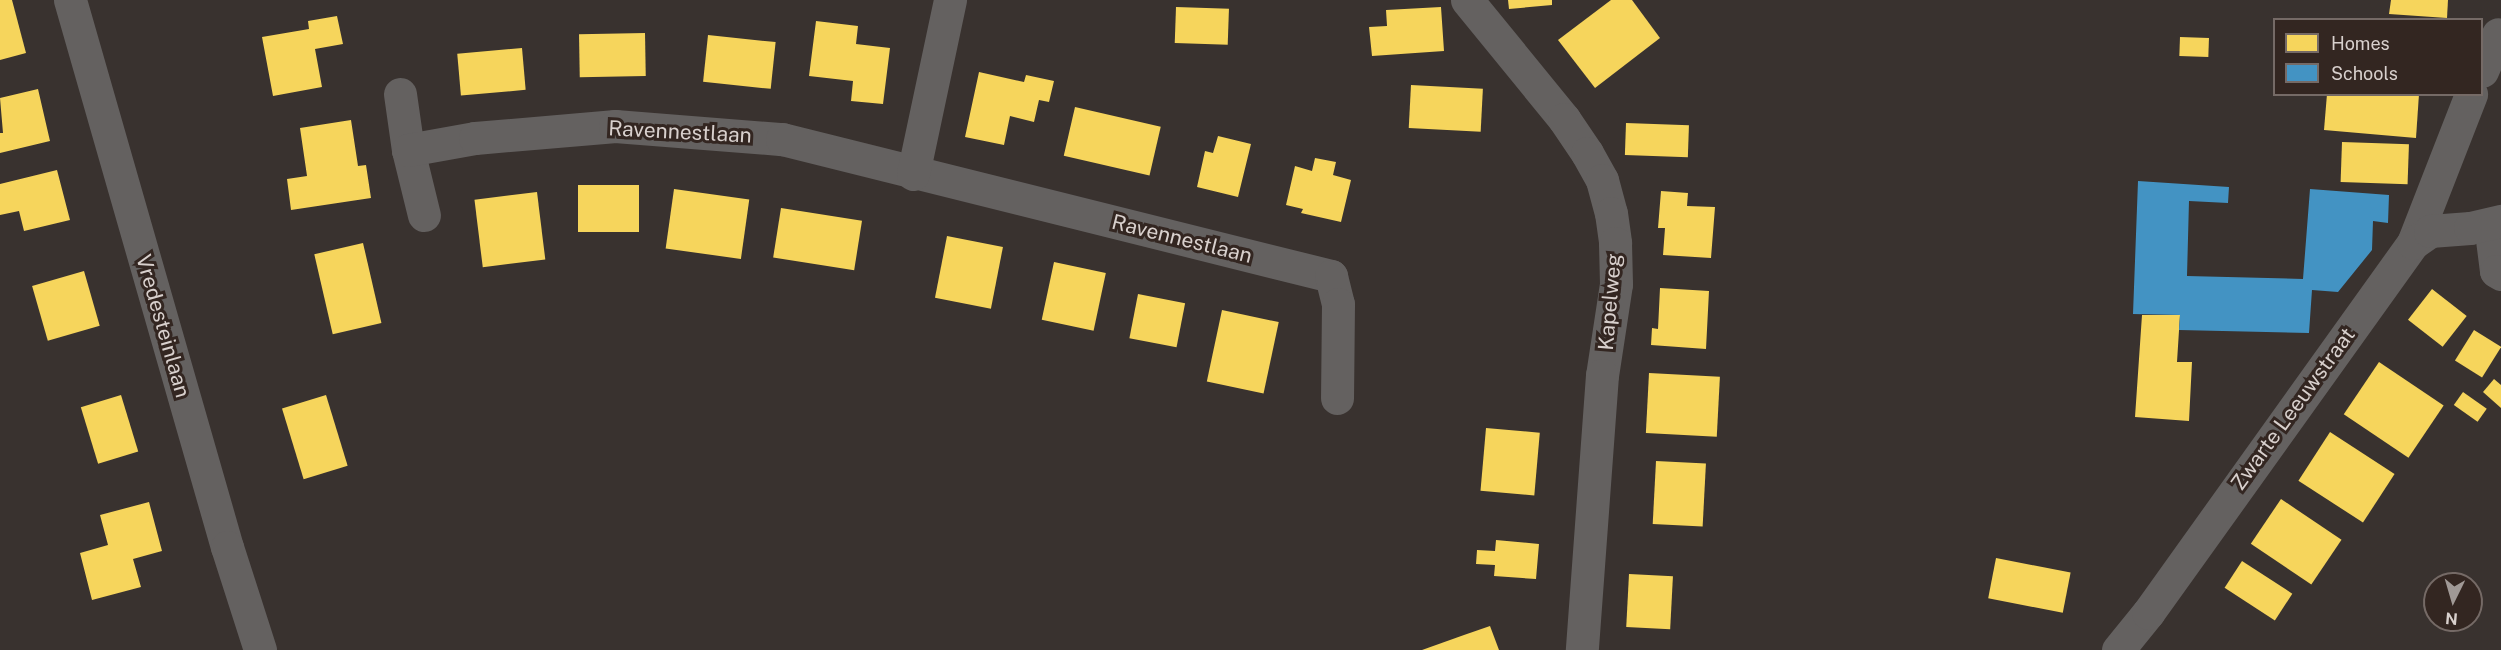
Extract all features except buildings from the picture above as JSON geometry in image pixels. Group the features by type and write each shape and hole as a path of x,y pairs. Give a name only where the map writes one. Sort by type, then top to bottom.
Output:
{"street":[{"name":"Vredesteinlaan","path":"70,0 226,547 260,650"},
{"path":"913,174 950,0"},
{"name":"Kapelweg","path":"1467,0 1564,119 1587,153 1602,180 1611,213 1615,243 1616,284 1602,375 1582,650"},
{"path":"2483,68 2500,40"},
{"path":"400,94 408,150 424,215"},
{"path":"2413,243 2470,96"},
{"name":"Ravennestlaan","path":"408,150 475,138 615,126 782,139 913,174 1331,276 1338,304 1337,398"},
{"path":"2496,222 2496,271 2501,274"},
{"name":"Zwarte Leeuwstraat","path":"2118,650 2148,614 2413,243 2430,231 2496,222"}]}
